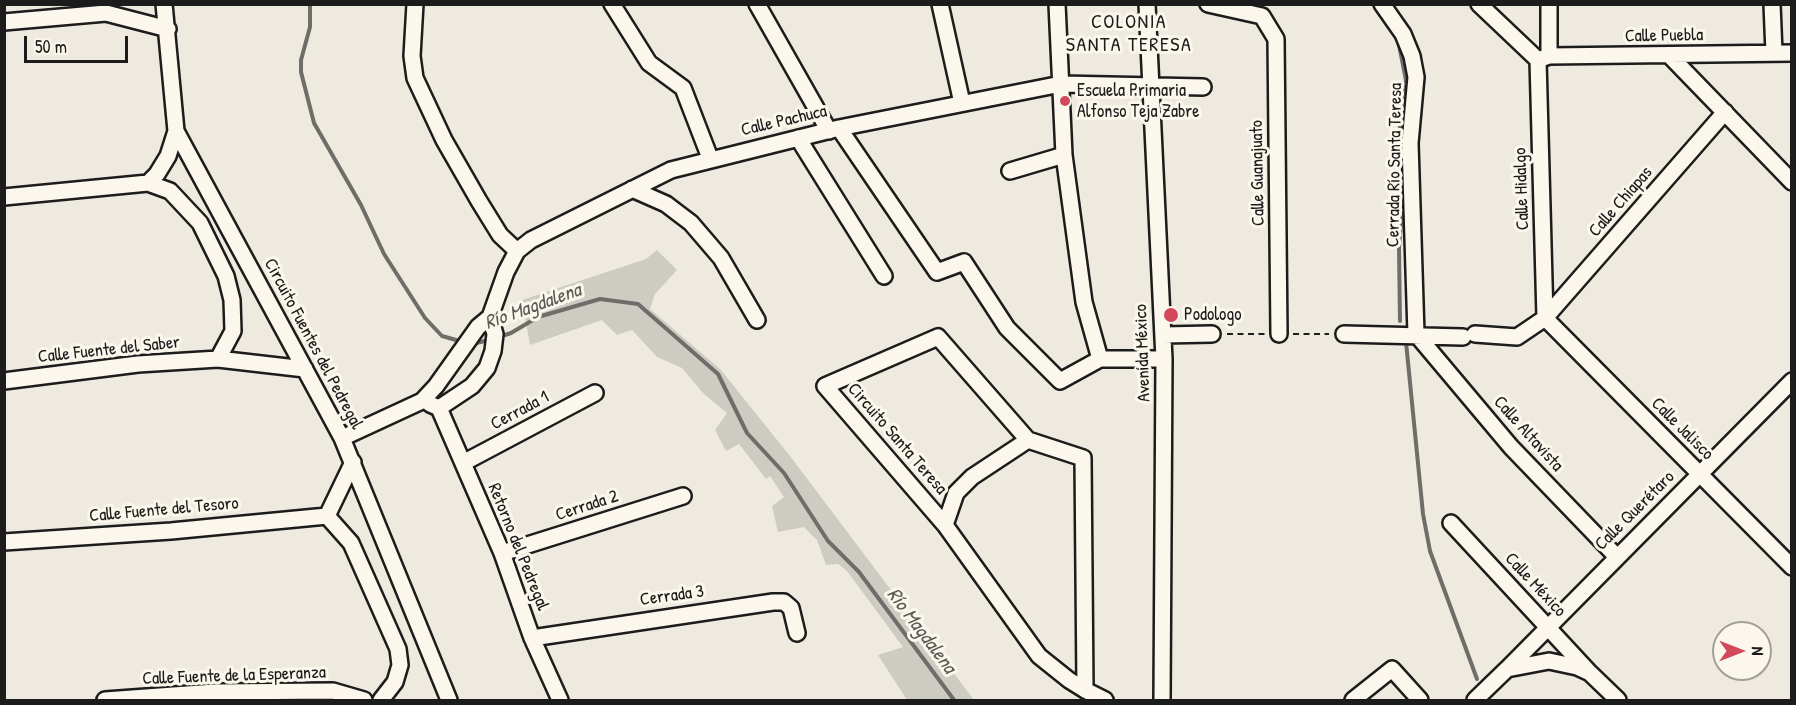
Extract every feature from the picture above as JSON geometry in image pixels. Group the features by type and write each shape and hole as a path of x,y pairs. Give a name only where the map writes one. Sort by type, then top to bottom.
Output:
{"street":[{"name":"Circuito Fuentes del Pedregal","path":"164,4 176,131 342,438 449,700"},
{"path":"342,438 422,401 444,375 478,327 490,317 506,272 517,250 500,235 479,201 444,140 415,78 412,56 416,4"},
{"path":"612,4 649,63 683,88 710,158"},
{"path":"757,4 834,130 937,272 964,262 1007,328 1060,381 1100,358 1164,359"},
{"path":"940,4 962,103"},
{"path":"1057,4 1064,155 1084,302 1100,358"},
{"name":"Avenida México","path":"1147,4 1164,359 1162,700"},
{"path":"1208,4 1265,10"},
{"name":"Cerrada Río Santa Teresa","path":"1382,4 1402,34 1412,56 1416,77 1410,143 1416,334"},
{"path":"1479,4 1544,58"},
{"name":"Calle Hidalgo","path":"1545,318 1544,58 1549,4"},
{"path":"1772,4 1774,53"},
{"path":"4,22 112,9 168,29"},
{"name":"Calle Guanajuato","path":"1265,10 1276,39 1279,334"},
{"name":"Calle Puebla","path":"1544,58 1791,53"},
{"path":"1670,56 1791,182"},
{"name":"Calle Pachuca","path":"517,250 531,240 671,170 710,158 962,103 1061,84 1203,87"},
{"name":"Calle Chiapas","path":"1344,334 1517,337 1545,318 1725,112"},
{"path":"148,183 157,174 168,156 176,131"},
{"path":"798,138 884,276"},
{"path":"1010,171 1064,155"},
{"path":"4,196 148,183 170,191 200,223 226,276 232,300 233,331 218,359"},
{"path":"632,189 666,204 691,223 721,258 756,320"},
{"path":"422,401 439,408 472,386 487,368 493,351 495,334 490,317"},
{"name":"Calle Jalisco","path":"1545,318 1791,567"},
{"path":"1163,335 1212,334"},
{"name":"Calle Altavista","path":"1416,334 1511,447 1616,556"},
{"name":"Circuito Santa Teresa","path":"945,525 956,493 972,477 1028,440 938,337 825,386 945,525 1039,656 1085,690 1104,700"},
{"name":"Calle Fuente del Saber","path":"4,381 138,364 218,359 305,369"},
{"name":"Calle Querétaro","path":"1507,669 1791,381"},
{"name":"Cerrada 1","path":"463,463 595,393"},
{"name":"Retorno del Pedregal","path":"439,408 502,553 532,638 560,700"},
{"path":"1028,440 1083,458 1085,690"},
{"path":"353,462 327,516 351,543 398,649 400,665 395,682 381,700"},
{"name":"Cerrada 2","path":"502,553 683,495"},
{"name":"Calle Fuente del Tesoro","path":"4,542 171,531 327,516"},
{"name":"Calle México","path":"1451,523 1590,673"},
{"name":"Cerrada 3","path":"532,638 773,602 784,602 791,608 797,633"},
{"path":"1475,700 1507,669 1549,661 1578,667 1590,673 1618,700"},
{"path":"1353,700 1392,669 1420,700"},
{"name":"Calle Fuente de la Esperanza","path":"105,700 215,692 333,691 363,700"}],"shaded area":[{"path":"657,250 677,270 655,294 650,309 720,369 790,456 974,700 907,700 878,655 903,647 847,571 838,564 826,565 817,540 804,527 778,532 772,506 784,497 770,476 766,479 739,444 726,451 715,430 727,413 704,394 682,368 657,357 632,330 617,335 602,320 530,345 522,300 646,259"}],"waterway":[{"name":"Río Magdalena","path":"310,4 310,27 301,60 301,72 314,123 361,205 384,254 425,318 442,336 463,342"},
{"path":"1398,40 1406,80 1398,115 1403,144"},
{"path":"1400,321 1399,248 1404,187"},
{"name":"Río Magdalena","path":"499,337 511,333 538,317 600,299 638,304 718,374 747,433 784,473 828,541 859,572 954,700"},
{"name":"Río Magdalena","path":"473,344 492,339"},
{"path":"1406,342 1423,514 1430,551 1477,679"}],"place":[{"name":"Escuela Primaria Alfonso Teja Zabre","path":"1065,101"},
{"name":"Podologo","path":"1171,315"}],"district":[{"name":"COLONIA SANTA TERESA","path":"1129,34"}]}
